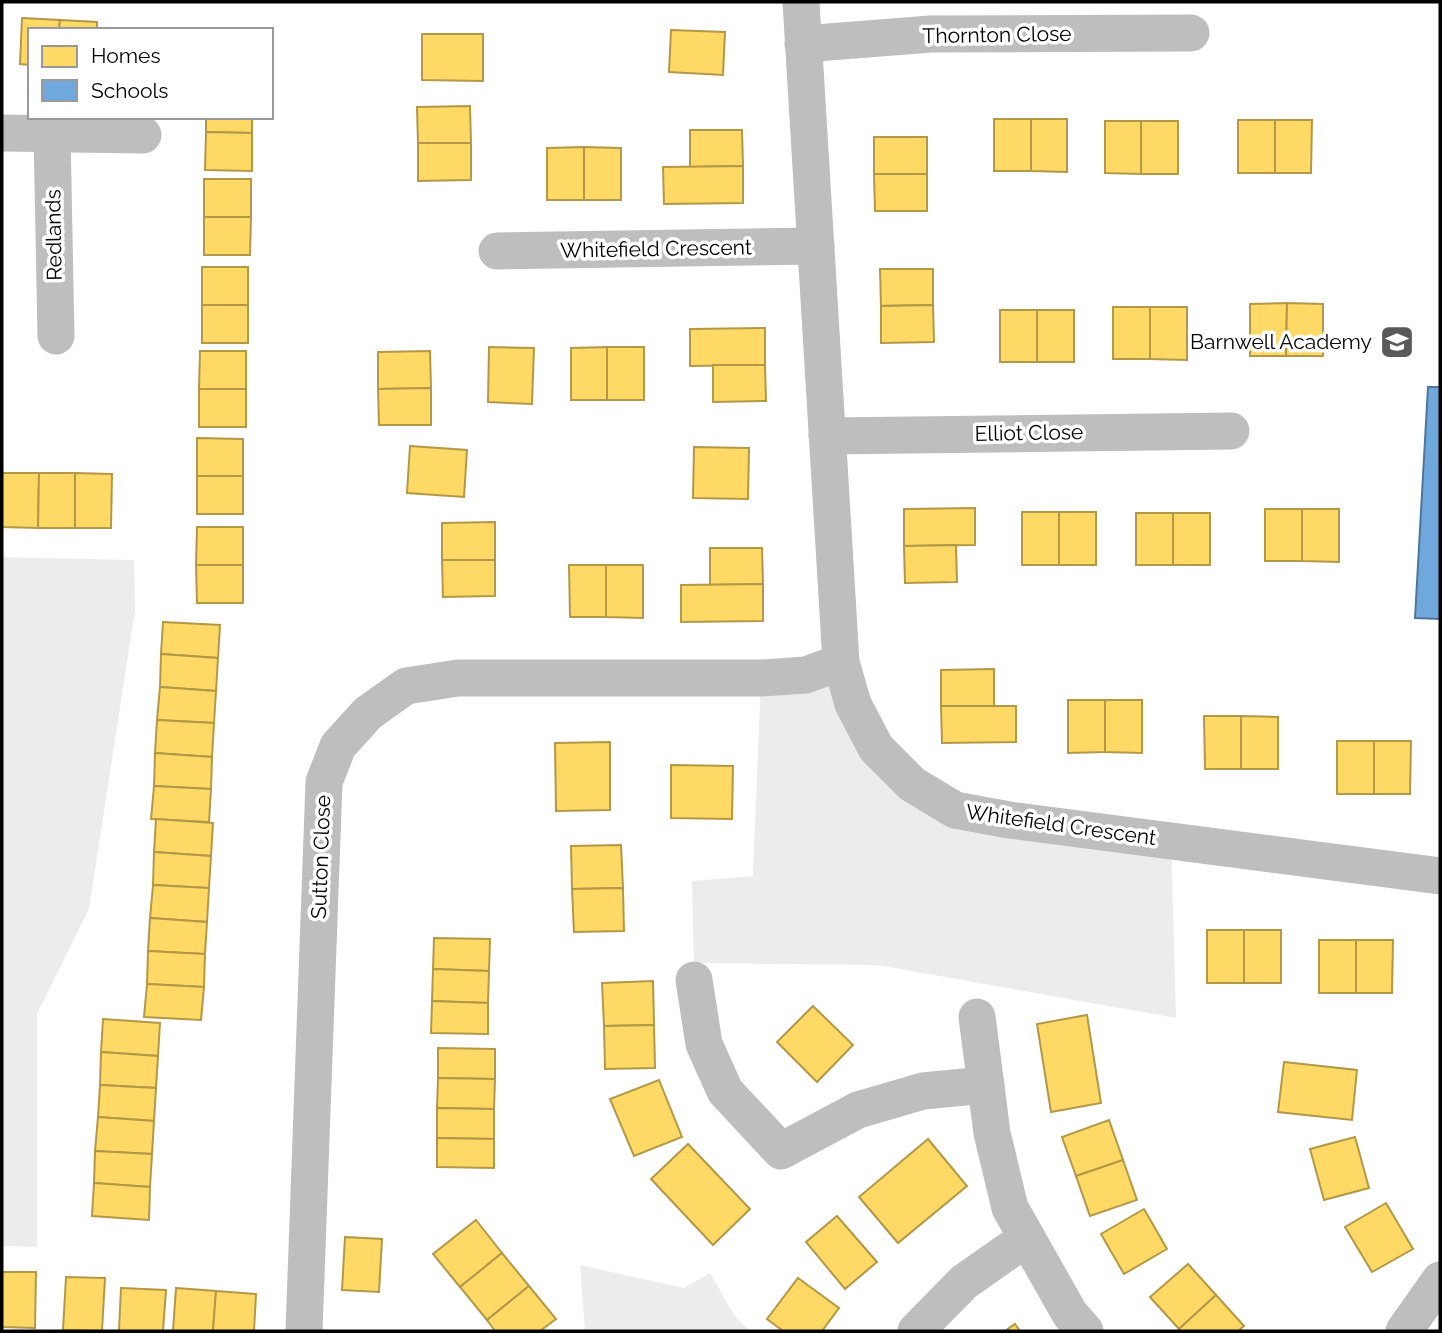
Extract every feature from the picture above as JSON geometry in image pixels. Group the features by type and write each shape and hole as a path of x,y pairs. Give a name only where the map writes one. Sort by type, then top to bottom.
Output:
{"street":[{"name":"Whitefield Crescent","path":"801,2 841,662 853,704 876,748 912,784 956,810 1009,820 1440,876"},
{"name":"Thornton Close","path":"803,44 931,34 1191,33"},
{"path":"2,133 143,135"},
{"name":"Redlands","path":"52,133 56,336"},
{"name":"Whitefield Crescent","path":"497,251 816,246"},
{"name":"Elliot Close","path":"827,436 1231,430"},
{"name":"Sutton Close","path":"304,1331 324,782 338,746 368,713 406,686 458,678 761,678 806,675 841,662"},
{"path":"694,980 704,1044 724,1091 781,1152 858,1110 923,1091 986,1085"},
{"path":"977,1017 992,1133 1010,1208 1070,1314 1085,1331"},
{"path":"916,1331 964,1282 1027,1238"},
{"path":"1404,1331 1440,1280"}],"shaded area":[{"path":"2,557 134,560 135,610 89,909 37,1014 37,1247 2,1246"},
{"path":"841,662 912,784 1171,840 1176,1018 878,965 694,963 692,881 753,876 761,678"},
{"path":"580,1265 684,1288 710,1273 736,1318 750,1331 585,1331"}],"building: Homes":[{"path":"22,18 60,20 59,28 28,28 28,65 20,64"},
{"path":"60,20 97,22 97,28 59,28"},
{"path":"671,30 725,32 723,75 669,72"},
{"path":"422,34 483,34 483,81 422,80"},
{"path":"470,106 471,143 418,143 417,107"},
{"path":"206,119 252,119 252,133 206,132"},
{"path":"994,119 1031,119 1031,171 994,171"},
{"path":"1031,119 1067,119 1067,172 1031,171"},
{"path":"1238,120 1275,120 1275,173 1238,173"},
{"path":"1275,120 1312,120 1311,173 1275,173"},
{"path":"1105,121 1141,121 1141,174 1105,173"},
{"path":"1141,121 1178,121 1178,174 1141,174"},
{"path":"690,130 742,130 743,166 690,167"},
{"path":"206,132 252,133 252,171 205,170"},
{"path":"874,137 927,137 927,174 874,174"},
{"path":"418,143 471,143 471,180 418,181"},
{"path":"584,147 584,200 547,200 547,148"},
{"path":"584,147 621,148 621,200 584,200"},
{"path":"743,166 743,203 664,204 663,167"},
{"path":"874,174 927,174 927,211 875,211"},
{"path":"204,179 251,179 251,217 204,217"},
{"path":"204,217 251,217 250,255 204,255"},
{"path":"202,267 248,267 248,305 202,305"},
{"path":"880,269 933,269 933,305 881,306"},
{"path":"1287,303 1286,356 1250,356 1250,304"},
{"path":"1287,303 1323,304 1323,356 1286,356"},
{"path":"202,305 248,305 248,343 202,343"},
{"path":"933,305 934,342 881,343 881,306"},
{"path":"1113,307 1150,307 1150,359 1113,359"},
{"path":"1150,307 1187,307 1187,360 1150,359"},
{"path":"1000,310 1037,310 1037,362 1000,362"},
{"path":"1037,310 1074,310 1074,362 1037,362"},
{"path":"765,328 765,365 690,366 690,329"},
{"path":"489,347 534,348 532,404 488,402"},
{"path":"607,347 607,400 571,400 571,348"},
{"path":"607,347 644,347 644,400 607,400"},
{"path":"200,351 246,351 246,389 199,389"},
{"path":"430,351 431,388 378,389 378,352"},
{"path":"713,365 765,365 766,401 713,402"},
{"path":"431,388 431,425 379,425 378,389"},
{"path":"199,389 246,389 246,427 199,427"},
{"path":"197,438 243,439 243,476 197,476"},
{"path":"410,446 467,450 464,497 407,493"},
{"path":"694,447 749,448 748,499 693,498"},
{"path":"2,473 39,473 38,528 2,527"},
{"path":"39,473 75,473 75,528 38,528"},
{"path":"75,473 112,474 111,528 75,528"},
{"path":"197,476 243,476 243,514 197,514"},
{"path":"975,508 975,545 904,546 904,509"},
{"path":"1265,509 1302,509 1302,561 1265,561"},
{"path":"1302,509 1339,509 1339,562 1302,561"},
{"path":"1022,512 1059,512 1059,565 1022,565"},
{"path":"1059,512 1096,512 1096,565 1059,565"},
{"path":"1136,513 1173,513 1173,565 1136,565"},
{"path":"1173,513 1210,513 1210,565 1173,565"},
{"path":"495,522 495,560 442,560 442,523"},
{"path":"197,527 243,527 243,565 196,565"},
{"path":"956,545 957,582 905,583 904,546"},
{"path":"710,548 762,548 763,584 710,585"},
{"path":"442,560 495,560 495,596 443,597"},
{"path":"196,565 243,565 243,603 197,603"},
{"path":"569,565 606,565 606,617 570,617"},
{"path":"606,565 643,565 643,618 606,617"},
{"path":"763,584 763,621 681,622 681,585"},
{"path":"163,622 220,625 218,658 161,654"},
{"path":"161,654 218,658 216,691 160,687"},
{"path":"994,669 994,706 941,706 941,670"},
{"path":"160,687 216,691 214,723 157,720"},
{"path":"1068,700 1105,700 1105,752 1068,753"},
{"path":"1105,700 1142,700 1142,753 1105,752"},
{"path":"941,706 1016,706 1016,742 942,743"},
{"path":"1204,716 1241,716 1241,769 1205,769"},
{"path":"1241,716 1278,717 1278,769 1241,769"},
{"path":"157,720 214,723 212,757 155,753"},
{"path":"1337,741 1374,741 1374,794 1337,794"},
{"path":"1374,741 1411,741 1410,794 1374,794"},
{"path":"610,742 610,810 556,811 555,743"},
{"path":"155,753 212,757 211,789 154,786"},
{"path":"671,765 733,766 732,819 671,818"},
{"path":"154,786 211,789 209,822 151,819"},
{"path":"156,819 213,823 211,856 154,852"},
{"path":"621,845 623,888 572,889 571,846"},
{"path":"154,852 211,856 209,888 153,885"},
{"path":"153,885 209,888 207,922 150,918"},
{"path":"623,888 624,931 574,932 572,889"},
{"path":"150,918 207,922 205,954 148,951"},
{"path":"1207,930 1244,930 1244,983 1207,983"},
{"path":"1244,930 1281,930 1281,983 1244,983"},
{"path":"434,938 490,939 489,971 433,969"},
{"path":"1319,940 1356,940 1356,993 1319,993"},
{"path":"1356,940 1393,940 1392,993 1356,993"},
{"path":"148,951 205,954 204,987 147,984"},
{"path":"433,969 489,971 488,1003 432,1001"},
{"path":"653,981 654,1025 604,1026 602,983"},
{"path":"147,984 204,987 201,1020 144,1017"},
{"path":"432,1001 488,1003 488,1034 431,1033"},
{"path":"813,1006 853,1045 817,1082 777,1042"},
{"path":"1087,1015 1101,1103 1051,1112 1037,1024"},
{"path":"103,1019 160,1023 158,1056 101,1052"},
{"path":"654,1025 655,1068 605,1069 604,1026"},
{"path":"438,1048 495,1049 495,1079 438,1078"},
{"path":"101,1052 158,1056 156,1088 100,1085"},
{"path":"1284,1062 1357,1070 1352,1120 1278,1112"},
{"path":"438,1078 495,1079 494,1109 437,1108"},
{"path":"659,1080 682,1137 634,1156 610,1099"},
{"path":"100,1085 156,1088 154,1121 98,1117"},
{"path":"437,1108 494,1109 494,1139 437,1138"},
{"path":"98,1117 154,1121 152,1154 95,1151"},
{"path":"1109,1120 1123,1160 1076,1176 1062,1137"},
{"path":"1355,1137 1369,1188 1324,1200 1310,1149"},
{"path":"437,1138 494,1139 494,1168 437,1167"},
{"path":"928,1139 967,1186 898,1243 859,1197"},
{"path":"688,1144 750,1209 713,1245 651,1179"},
{"path":"95,1151 152,1154 150,1187 94,1183"},
{"path":"1123,1160 1137,1200 1090,1216 1076,1176"},
{"path":"94,1183 150,1187 149,1220 92,1216"},
{"path":"1386,1203 1413,1249 1372,1272 1345,1227"},
{"path":"1144,1209 1167,1249 1124,1274 1101,1234"},
{"path":"837,1216 877,1262 845,1289 806,1242"},
{"path":"476,1220 502,1253 460,1287 433,1254"},
{"path":"345,1237 382,1239 379,1292 342,1290"},
{"path":"502,1253 529,1286 487,1320 460,1287"},
{"path":"1188,1264 1216,1295 1179,1329 1150,1297"},
{"path":"2,1272 36,1272 35,1328 2,1327"},
{"path":"66,1277 105,1278 102,1331 63,1330"},
{"path":"798,1278 839,1308 822,1331 783,1331 767,1319"},
{"path":"529,1286 556,1319 540,1331 495,1331 487,1320"},
{"path":"121,1288 166,1290 163,1331 119,1331"},
{"path":"176,1288 216,1291 213,1331 173,1331"},
{"path":"216,1291 256,1294 254,1331 213,1331"},
{"path":"1216,1295 1244,1326 1238,1331 1179,1329"},
{"path":"1015,1324 1020,1331 1005,1331"}],"building: Schools":[{"path":"1428,387 1440,387 1440,619 1415,618"}],"place":[{"name":"Barnwell Academy","path":"1397,342"}]}
